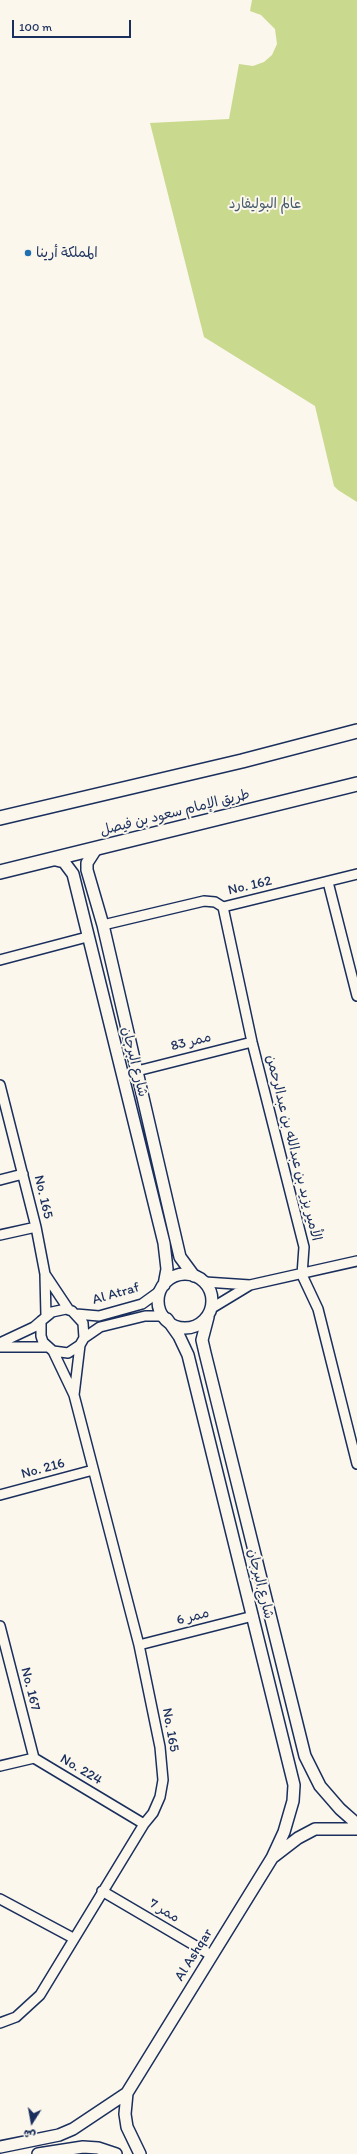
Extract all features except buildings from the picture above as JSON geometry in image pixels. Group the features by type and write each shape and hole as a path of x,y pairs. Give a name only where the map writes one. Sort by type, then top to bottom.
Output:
{"main road":[{"path":"0,818 242,761 357,731"},
{"name":"طريق الإمام سعود بن فيصل","path":"0,872 357,784"}],"street":[{"name":"شارع البرجان","path":"96,849 87,863 87,870 103,925 180,1258 194,1276 205,1282 211,1290 210,1312 202,1340 305,1756 320,1786 340,1809 357,1824"},
{"name":"شارع البرجان","path":"52,859 64,862 73,874 87,937 164,1243 167,1269 158,1305 160,1312 179,1336 188,1355 294,1785 292,1807 284,1832 272,1858"},
{"name":"No. 162","path":"103,925 204,902 215,902 223,906 357,874"},
{"path":"328,882 357,996"},
{"name":"الأمير يزيد بن عبدالله بن عبدالرحمن","path":"223,906 252,1042 304,1247 302,1275 318,1309 357,1464"},
{"path":"0,960 87,937"},
{"name":"ممر 83","path":"137,1070 252,1042"},
{"name":"No. 165","path":"0,1085 1,1095 36,1227 45,1274 72,1312"},
{"path":"0,1180 23,1174"},
{"path":"0,1235 36,1227"},
{"path":"205,1282 250,1285 302,1275 357,1261"},
{"path":"45,1274 44,1318 41,1336 50,1349 74,1395"},
{"path":"162,1288 176,1276 194,1276"},
{"path":"166,1318 180,1327 189,1328 198,1325 210,1312 250,1285"},
{"name":"Al Atraf","path":"72,1312 99,1316 142,1304 162,1288"},
{"path":"0,1343 34,1326 59,1309 72,1312 83,1323 82,1341 74,1395"},
{"name":"Al Atraf","path":"82,1341 100,1327 145,1316 166,1318"},
{"path":"0,1347 50,1349 68,1353 82,1341"},
{"name":"No. 165","path":"0,2023 16,2017 40,1995 102,1891 144,1824 153,1813 160,1797 163,1780 160,1747 139,1645 74,1395"},
{"name":"No. 216","path":"0,1495 93,1470"},
{"name":"ممر 6","path":"139,1645 253,1616"},
{"name":"No. 167","path":"0,1628 34,1758"},
{"path":"0,1766 34,1758"},
{"name":"No. 224","path":"34,1758 144,1824"},
{"name":"Al Ashqar","path":"140,2154 128,2126 125,2114 127,2093 272,1858 298,1838 315,1829 357,1829"},
{"name":"ممر 7","path":"102,1891 211,1955"},
{"path":"0,1899 73,1938"},
{"path":"0,2147 59,2135 73,2129 127,2093"},
{"path":"38,2154 83,2147 98,2148 116,2154"}],"green space":[{"name":"عالم البوليفارد","path":"252,0 357,0 357,502 334,486 315,406 204,337 150,123 229,119 239,64 253,66 264,62 272,55 277,44 275,29 261,15 250,11"}],"place":[{"name":"المملكة أرينا","path":"28,253"}]}
